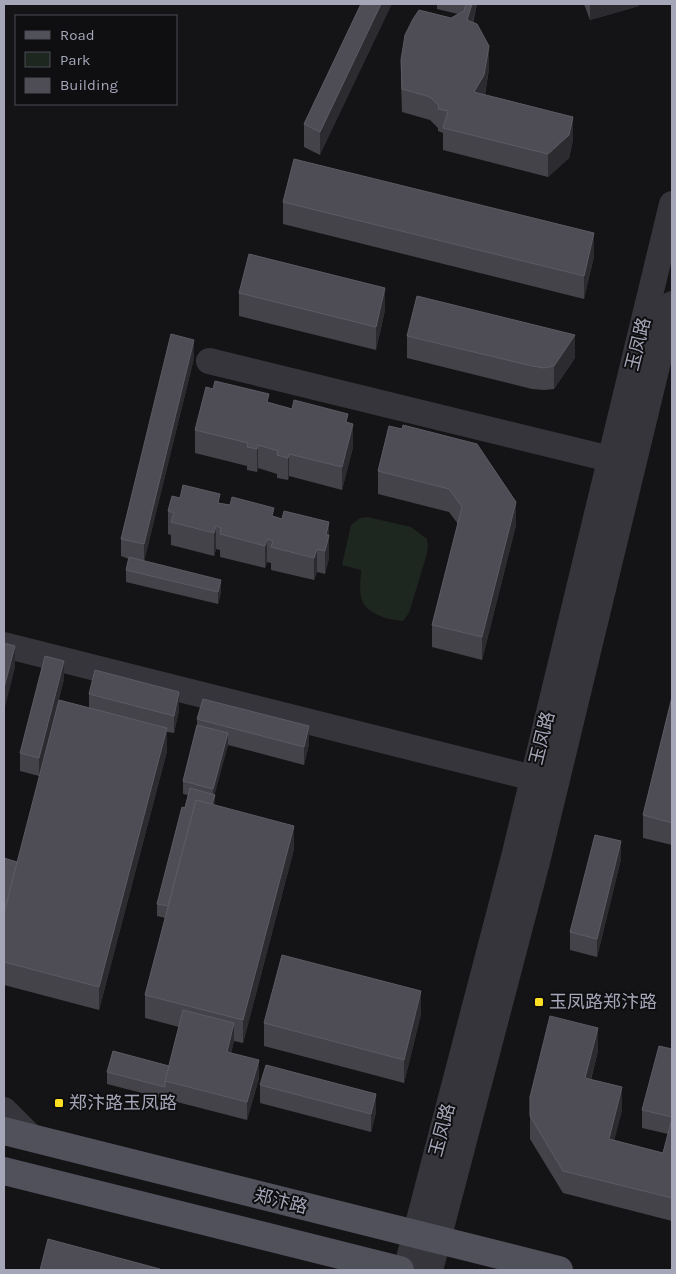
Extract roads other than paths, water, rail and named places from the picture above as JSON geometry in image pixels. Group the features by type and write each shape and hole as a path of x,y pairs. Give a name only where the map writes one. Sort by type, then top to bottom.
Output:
{"main road":[{"name":"郑汴路","path":"4,1131 559,1270"},
{"path":"4,1171 400,1270"}],"street":[{"name":"玉凤路","path":"430,1270 427,1237 511,866 672,204"},
{"name":"玉凤路","path":"406,1270 427,1237 537,862 672,304"},
{"path":"209,361 610,459"},
{"path":"4,645 533,778"},
{"path":"4,1110 32,1138"}],"place":[{"name":"玉凤路郑汴路","path":"539,1002"},
{"name":"郑汴路玉凤路","path":"59,1103"}]}
